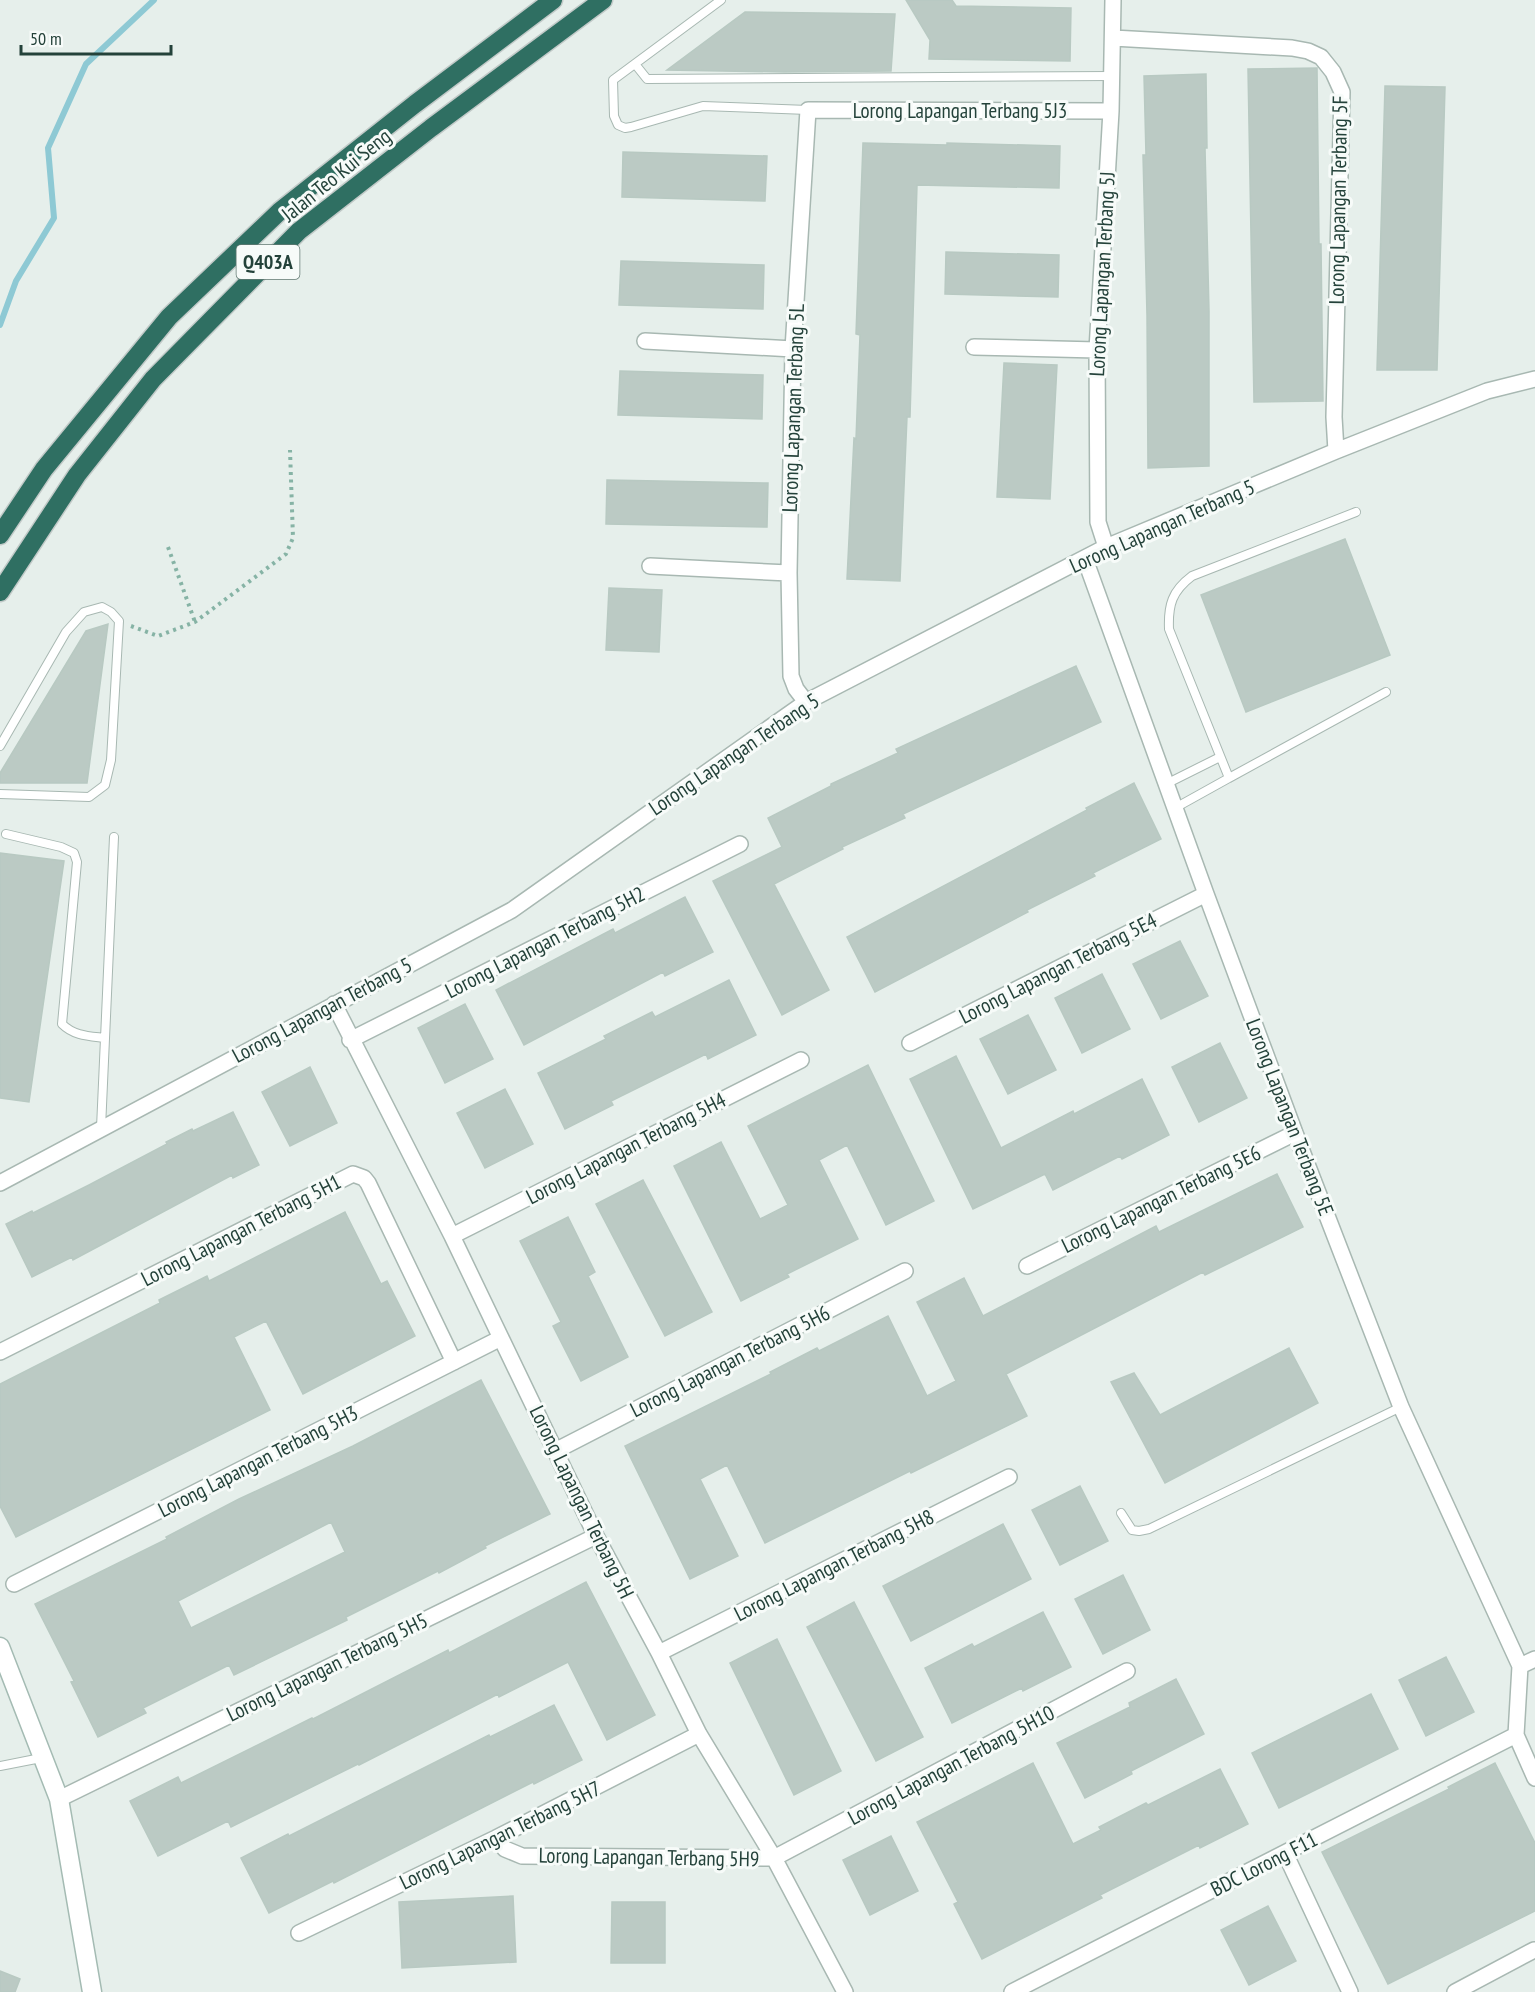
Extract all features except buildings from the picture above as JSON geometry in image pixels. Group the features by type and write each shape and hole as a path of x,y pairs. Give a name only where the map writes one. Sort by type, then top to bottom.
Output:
{"highway":[{"name":"Jalan Teo Kui Seng","path":"0,536 44,469 169,316 280,211 415,104 553,0"},
{"name":"Jalan Teo Kui Seng","path":"0,592 77,476 153,379 299,231 431,128 603,0"}],"street":[{"name":"Lorong Lapangan Terbang 5J","path":"1106,547 1098,522 1097,350 1111,111 1113,0"},
{"name":"Lorong Lapangan Terbang 5F","path":"1113,38 1292,48 1321,57 1334,72 1342,92 1334,417 1336,451"},
{"name":"Lorong Lapangan Terbang 5J3","path":"808,110 1111,111"},
{"name":"Lorong Lapangan Terbang 5L","path":"806,702 796,689 791,676 789,573 793,349 808,110"},
{"path":"645,341 793,349"},
{"path":"974,348 1097,350"},
{"name":"Lorong Lapangan Terbang 5","path":"0,1182 512,910 806,702 1106,547 1487,391 1535,379"},
{"name":"Lorong Lapangan Terbang 5E","path":"1085,559 1295,1133 1401,1407 1520,1666"},
{"path":"650,566 789,573"},
{"name":"Lorong Lapangan Terbang 5H2","path":"350,1040 740,844"},
{"name":"Lorong Lapangan Terbang 5E4","path":"910,1042 1206,894"},
{"name":"Lorong Lapangan Terbang 5H","path":"334,1004 350,1040 452,1236 596,1536 659,1653 699,1734 774,1858 844,1992"},
{"name":"Lorong Lapangan Terbang 5H4","path":"452,1236 801,1060"},
{"name":"Lorong Lapangan Terbang 5E6","path":"1027,1266 1295,1133"},
{"name":"Lorong Lapangan Terbang 5H1","path":"0,1352 353,1174 368,1182 454,1362"},
{"name":"Lorong Lapangan Terbang 5H6","path":"555,1451 905,1271"},
{"name":"Lorong Lapangan Terbang 5H3","path":"15,1584 501,1338"},
{"name":"Lorong Lapangan Terbang 5H8","path":"659,1653 1009,1477"},
{"name":"Lorong Lapangan Terbang 5H5","path":"59,1798 596,1536"},
{"path":"0,1647 59,1798 92,1992"},
{"path":"1535,1659 1520,1666 1516,1735 1535,1778"},
{"name":"Lorong Lapangan Terbang 5H10","path":"774,1858 1127,1671"},
{"name":"Lorong Lapangan Terbang 5H7","path":"299,1934 496,1838 699,1734"},
{"name":"BDC Lorong F11","path":"1012,1992 1516,1735"},
{"name":"Lorong Lapangan Terbang 5H9","path":"496,1838 505,1849 522,1856 774,1858"},
{"path":"1285,1853 1350,1992"},
{"path":"1455,1992 1534,1950"}],"lane":[{"path":"721,0 614,80 614,116 618,125 625,128 631,127 703,106 808,110"},
{"path":"635,64 647,79 1112,76"},
{"path":"1229,778 1169,629 1168,613 1175,592 1192,576 1356,512"},
{"path":"0,746 66,632 84,612 102,607 111,612 119,621 111,760 105,785 88,797 0,794"},
{"path":"1175,808 1386,692"},
{"path":"1166,784 1220,757"},
{"path":"6,834 74,853 77,862 63,1024 78,1034 105,1038"},
{"path":"101,1128 114,837"},
{"path":"1121,1513 1132,1530 1149,1529 1401,1407"},
{"path":"0,1766 43,1757"}],"path":[{"path":"119,621 158,636 195,622 286,554 293,538 290,450"},
{"path":"168,547 195,622"}],"waterway":[{"path":"0,325 16,281 54,218 48,148 86,64 154,0"}]}
